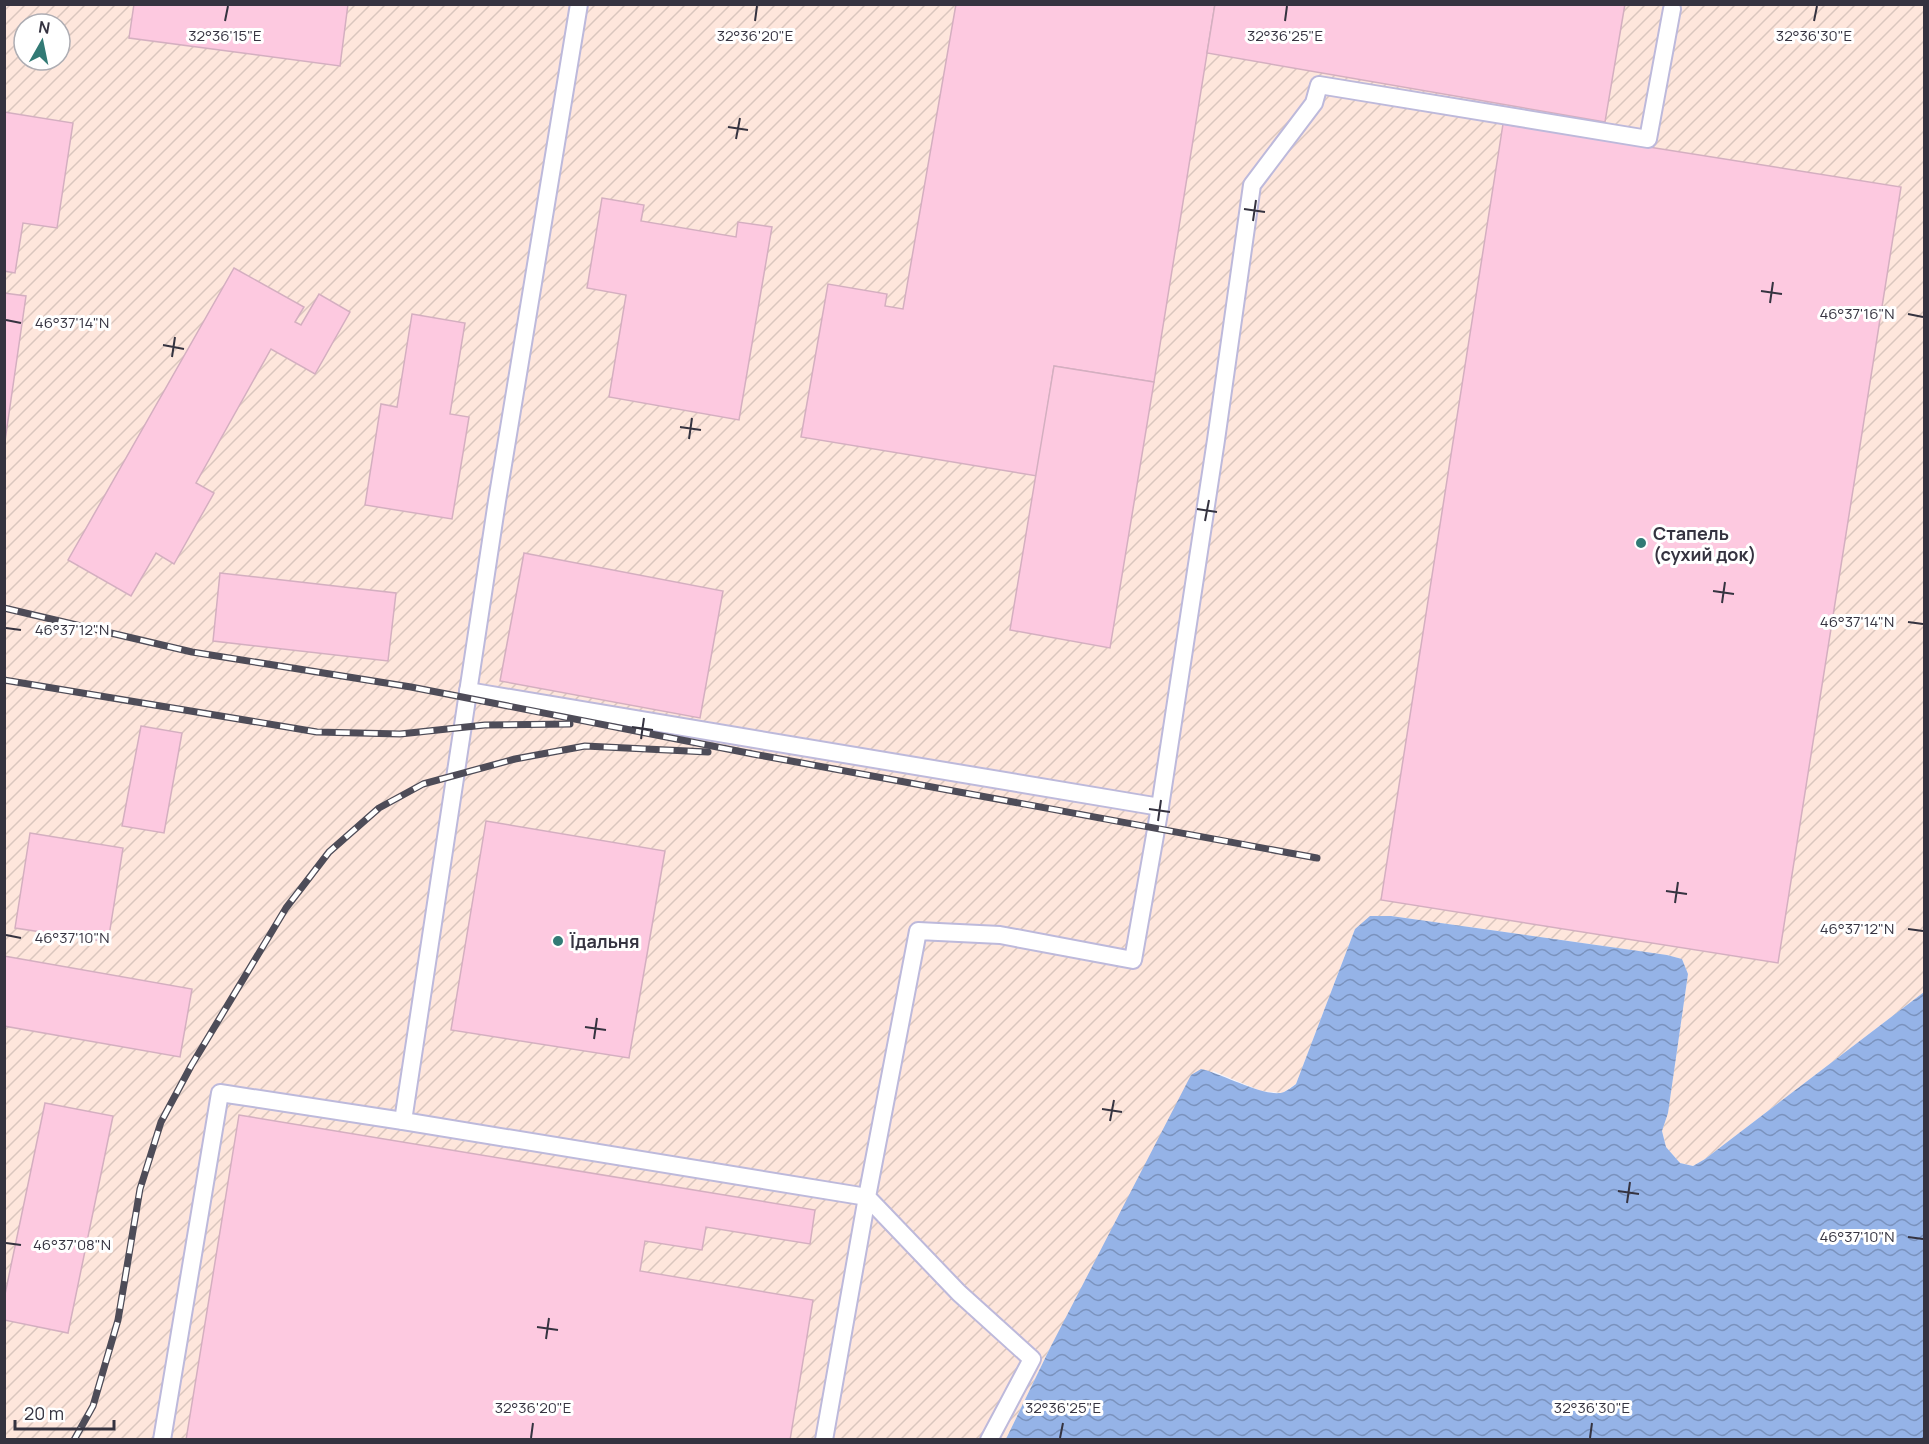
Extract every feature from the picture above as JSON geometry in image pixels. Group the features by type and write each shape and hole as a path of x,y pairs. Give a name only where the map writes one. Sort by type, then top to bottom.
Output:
{"lane":[{"path":"403,1121 497,501 579,4"},
{"path":"824,1440 867,1197 918,931 1000,935 1133,960 1160,807 1252,185 1314,103 1319,85 1648,139 1672,9"},
{"path":"468,691 1160,807"},
{"path":"162,1440 220,1093 867,1197 958,1293 1032,1359 989,1440"}],"shaded area":[{"path":"5,5 1924,5 1924,992 1693,1166 1680,1163 1666,1147 1662,1131 1668,1112 1688,974 1682,959 1391,916 1355,929 1296,1084 1282,1093 1261,1091 1213,1071 1050,1348 1006,1439 5,1440"}],"water":[{"path":"1370,916 1391,916 1682,959 1688,974 1668,1113 1662,1131 1666,1147 1680,1163 1693,1166 1924,992 1924,1439 1006,1439 1050,1348 1191,1075 1201,1069 1256,1089 1276,1093 1284,1092 1296,1084 1355,929"}],"building":[{"path":"134,4 348,4 340,66 129,38"},
{"path":"956,4 1215,4 1154,382 1054,366 1037,476 801,437 828,284 887,294 885,306 903,309"},
{"path":"1215,4 1625,4 1605,122 1207,53"},
{"path":"4,112 73,123 57,228 23,223 15,273 4,271"},
{"name":"Стапель (сухий док)","path":"1503,124 1901,187 1778,963 1381,900"},
{"path":"602,198 644,205 641,221 736,237 738,222 772,227 739,420 609,397 626,295 587,288"},
{"path":"234,268 304,307 295,322 301,325 319,294 350,312 315,374 271,349 196,483 214,493 174,564 156,553 131,596 68,560"},
{"path":"4,293 26,296 4,448"},
{"path":"412,314 465,323 450,414 469,417 452,519 365,505 381,404 397,407"},
{"path":"1054,366 1154,382 1110,648 1010,630"},
{"path":"524,553 723,591 700,718 500,681"},
{"path":"220,573 396,593 388,661 213,641"},
{"path":"141,726 182,733 164,833 122,826"},
{"name":"Їдальня","path":"486,821 665,851 629,1058 451,1030"},
{"path":"30,833 123,848 108,942 15,928"},
{"path":"4,956 192,989 180,1057 4,1026"},
{"path":"45,1103 113,1116 68,1333 4,1320 4,1299"},
{"path":"239,1115 815,1210 810,1244 706,1227 702,1250 645,1241 640,1271 813,1300 790,1440 186,1440"}],"railway":[{"path":"4,608 192,652 411,687 753,754 1317,858"},
{"path":"4,680 317,732 400,734 485,725 570,724"},
{"path":"74,1440 93,1406 118,1320 140,1189 161,1122 191,1066 286,908 329,852 379,808 423,784 515,759 585,746 708,752"}],"place":[{"name":"Стапель (сухий док)","path":"1641,543"},
{"name":"Їдальня","path":"558,941"}]}
